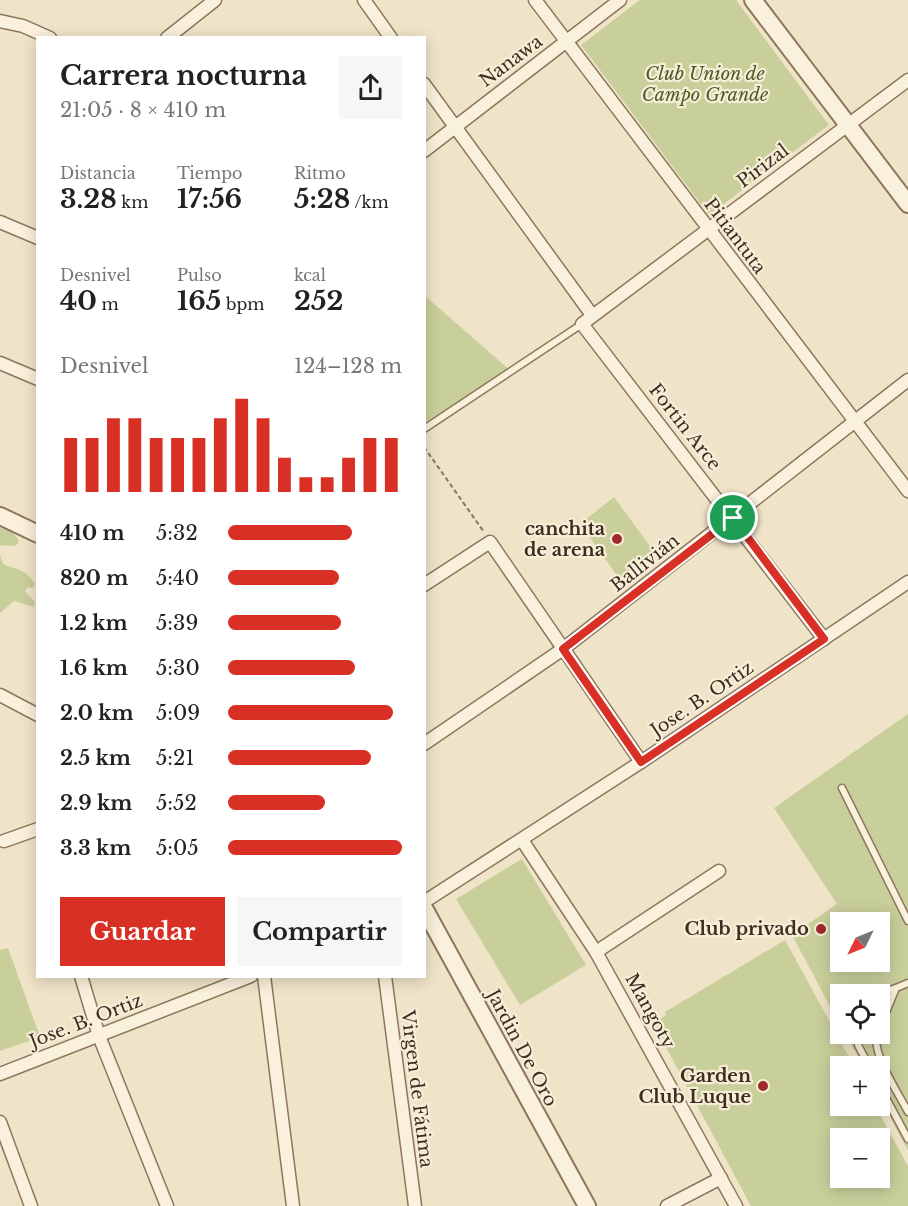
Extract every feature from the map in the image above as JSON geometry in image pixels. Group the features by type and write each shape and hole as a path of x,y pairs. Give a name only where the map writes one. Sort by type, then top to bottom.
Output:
{"street":[{"path":"170,36 215,0"},
{"path":"364,0 390,36"},
{"name":"Pitiantuta","path":"535,0 908,491"},
{"name":"Nanawa","path":"426,149 620,0"},
{"path":"753,0 908,204"},
{"path":"0,21 23,26 46,36"},
{"name":"Pirizal","path":"582,324 908,80"},
{"path":"426,87 592,315"},
{"path":"0,222 36,237"},
{"name":"Fortin Arce","path":"582,324 824,639"},
{"path":"0,363 36,378"},
{"name":"Ballivián","path":"426,743 563,649 908,380"},
{"path":"0,516 36,529"},
{"path":"426,584 490,542 641,762"},
{"name":"Jose. B. Ortiz","path":"426,910 522,840 908,582"},
{"path":"0,695 36,714"},
{"path":"4,841 36,830"},
{"name":"Mangoty","path":"522,840 596,952 736,1206"},
{"path":"596,952 719,871"},
{"name":"Jardin De Oro","path":"426,910 587,1206"},
{"path":"82,978 99,1036 167,1206"},
{"path":"264,978 293,1206"},
{"name":"Virgen de Fátima","path":"384,978 415,1206"},
{"name":"Jose. B. Ortiz","path":"0,1074 99,1036 227,981"},
{"path":"0,1122 32,1206"},
{"path":"668,1206 721,1178"}],"lane":[{"path":"426,428 582,324"},
{"path":"842,788 908,921"},
{"path":"890,990 908,982"},
{"path":"890,1002 896,988"},
{"path":"876,1044 883,1064 908,1112"},
{"path":"890,1105 908,1139"}],"path":[{"path":"426,450 490,542"}],"green space":[{"name":"Club Union de Campo Grande","path":"640,0 736,0 829,125 709,215 581,45"},
{"path":"426,297 511,371 426,421"},
{"name":"canchita de arena","path":"614,497 655,553 621,581 580,524"},
{"path":"0,528 11,531 18,539 18,544 0,545"},
{"path":"0,555 3,564 24,572 35,584 33,588 28,587 25,591 35,602 34,607 14,601 0,613"},
{"name":"Club privado","path":"908,714 908,1151 889,1116 890,1056 857,1056 851,1044 890,1044 890,984 830,984 830,1006 792,935 837,904 774,808"},
{"path":"522,859 586,965 520,1005 456,899"},
{"name":"Garden Club Luque","path":"785,940 830,1022 830,1044 842,1044 849,1056 830,1056 830,1116 880,1116 887,1128 830,1128 830,1188 890,1188 890,1133 908,1166 908,1206 751,1206 653,1023 666,1015 665,1012"},
{"path":"8,948 40,1037 0,1051 0,950"}],"place":[{"name":"canchita de arena","path":"617,539"},
{"name":"Club privado","path":"821,929"},
{"name":"Garden Club Luque","path":"763,1086"}],"route":[{"path":"733,518 824,639 641,762 563,649 733,518"}]}
